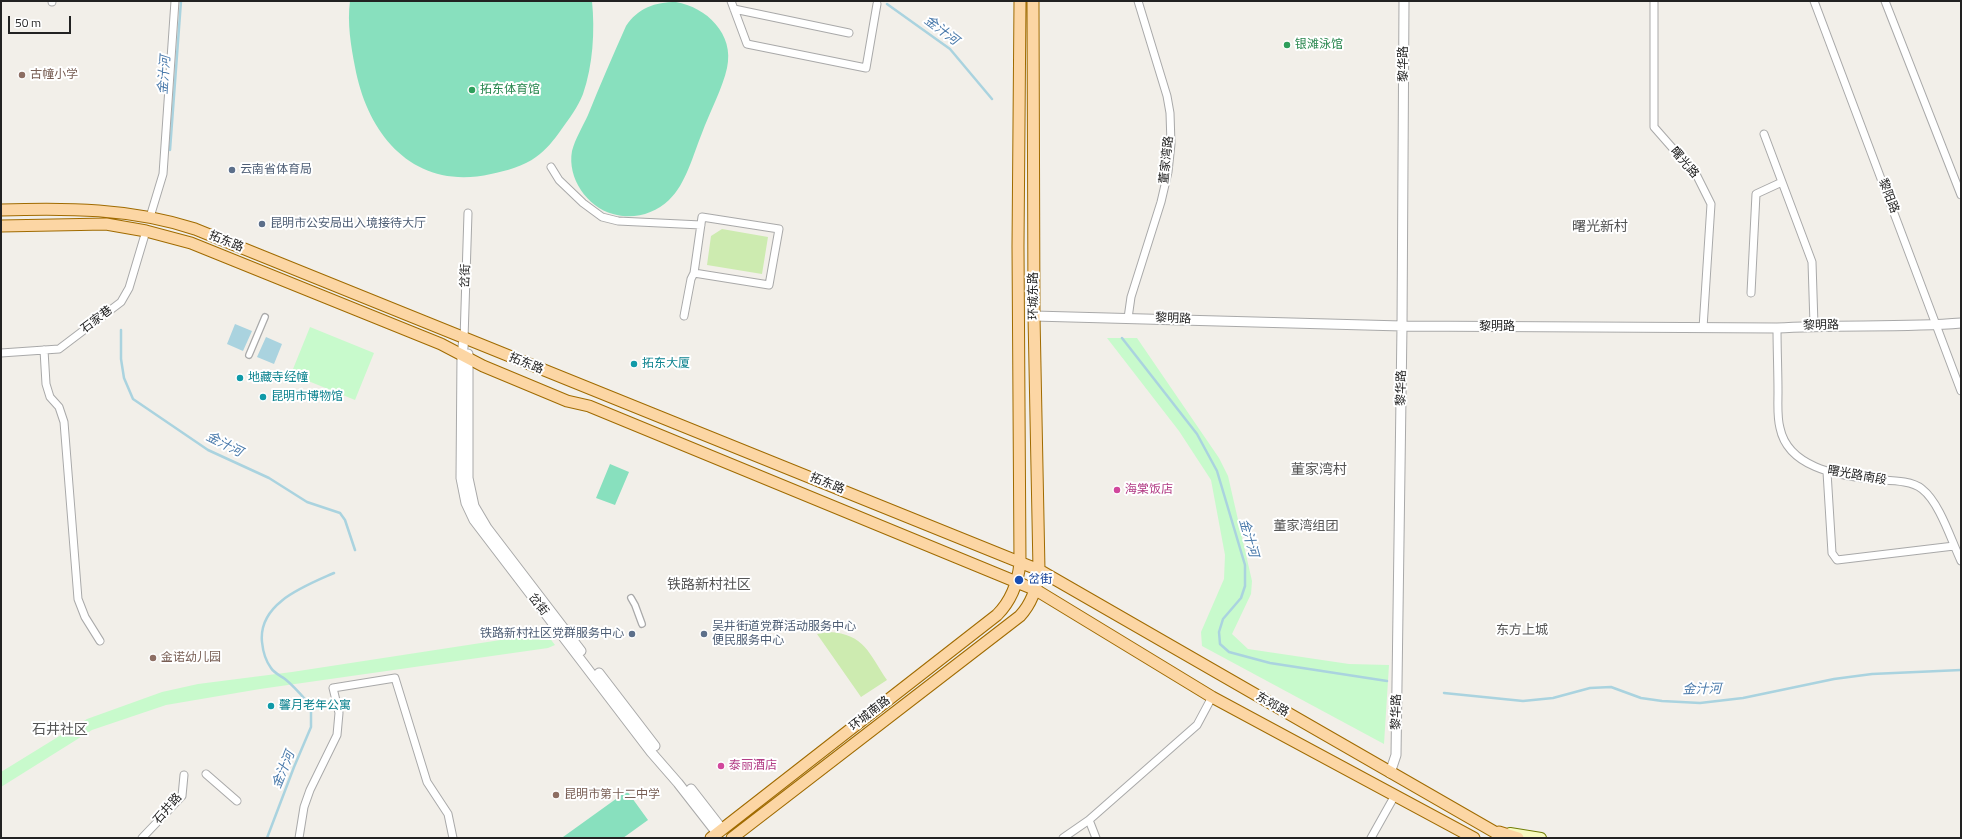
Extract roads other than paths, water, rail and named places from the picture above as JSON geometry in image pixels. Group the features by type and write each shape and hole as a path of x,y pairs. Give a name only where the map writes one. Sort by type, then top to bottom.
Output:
{"main road":[{"name":"环城东路","path":"1016,582 1020,563 1018,254 1020,1"},
{"name":"环城东路","path":"1033,1 1034,316 1039,570 1036,590"},
{"name":"拓东路","path":"1,210 74,208 113,211 150,217 195,230 1039,570"},
{"name":"拓东路","path":"1,226 89,223 122,226 198,245 441,344 466,357 567,400 589,406 786,489 1036,590"},
{"name":"东郊路","path":"1039,570 1390,774 1505,838"},
{"name":"环城南路","path":"718,835 998,615 1006,606 1016,582"},
{"name":"东郊路","path":"1036,590 1212,697 1474,838"},
{"name":"环城南路","path":"731,838 1020,616 1028,607 1036,590"},
{"path":"1485,826 1518,838"},
{"path":"1485,826 1498,832 1541,838"},
{"path":"718,835 731,838"}],"street":[{"path":"150,217 163,174 175,1"},
{"path":"732,1 747,44 866,68 877,4"},
{"name":"董家湾路","path":"1128,318 1130,297 1161,202 1168,172 1171,144 1170,113 1138,1"},
{"name":"黎华路","path":"1390,774 1396,755 1402,326 1404,1"},
{"name":"曙光路","path":"1654,1 1654,127 1697,176 1711,204 1703,328"},
{"name":"黎阳路","path":"1814,1 1961,391"},
{"path":"1885,1 1961,195"},
{"path":"734,9 849,33"},
{"path":"1764,134 1812,262 1814,325"},
{"path":"551,167 559,180 583,203 602,217 618,221 701,225"},
{"path":"1751,293 1756,194 1782,182"},
{"name":"岔街","path":"468,213 464,339 466,357 461,478 466,502 474,520 651,752 678,783 718,835"},
{"path":"684,316 691,279 694,273 702,216 779,229 770,285 694,273"},
{"name":"石家巷","path":"1,353 59,349 121,302 129,288 146,231"},
{"name":"黎明路","path":"1034,316 1402,326 1777,328 1814,325 1937,325 1961,323"},
{"path":"249,355 265,317"},
{"name":"曙光路南段","path":"1777,328 1780,429 1785,442 1794,453 1805,462 1827,472 1907,483 1921,488 1930,496 1961,561"},
{"path":"44,350 46,384 50,397 59,407 64,422 78,600 85,617 100,641"},
{"path":"1827,472 1832,553 1837,560 1954,546"},
{"path":"631,598 635,604 642,624"},
{"path":"299,838 304,807 310,790 337,735 339,713 333,688 395,678 427,782 448,814 453,838"},
{"path":"1063,838 1089,820 1197,725 1212,697"},
{"path":"206,774 238,801"},
{"name":"石井路","path":"142,838 182,796 184,775"},
{"path":"1371,838 1394,796"},
{"path":"1089,820 1096,838"}],"water":[{"path":"235,324 252,331 243,351 227,344"},
{"path":"266,337 282,344 274,364 257,357"}],"waterway":[{"name":"金汁河","path":"170,150 181,1"},
{"name":"金汁河","path":"887,4 950,49 992,99"},
{"name":"金汁河","path":"121,330 121,359 124,378 133,399 208,450 269,478 307,502 340,513 345,520 355,550"},
{"name":"金汁河","path":"1122,338 1197,434 1217,471 1245,565 1245,586 1241,598 1223,619 1219,632 1220,644 1229,652 1270,663 1387,681"},
{"name":"金汁河","path":"267,838 311,727 311,706 292,685 274,671 269,665 263,649 263,628 267,617 275,606 297,590 334,573"},
{"name":"金汁河","path":"1444,693 1523,701 1553,698 1590,688 1611,687 1641,698 1662,701 1700,703 1743,698 1834,679 1872,674 1961,670"}],"place":[{"name":"银滩泳馆","path":"1287,45"},
{"name":"古幢小学","path":"22,75"},
{"name":"拓东体育馆","path":"472,90"},
{"name":"云南省体育局","path":"232,170"},
{"name":"昆明市公安局出入境接待大厅","path":"262,224"},
{"name":"拓东大厦","path":"634,364"},
{"name":"地藏寺经幢","path":"240,378"},
{"name":"昆明市博物馆","path":"263,397"},
{"name":"海棠饭店","path":"1117,490"},
{"name":"岔街","path":"1019,580"},
{"name":"铁路新村社区党群服务中心","path":"632,634"},
{"name":"吴井街道党群活动服务中心 便民服务中心","path":"704,634"},
{"name":"金诺幼儿园","path":"153,658"},
{"name":"馨月老年公寓","path":"271,706"},
{"name":"泰丽酒店","path":"721,766"},
{"name":"昆明市第十二中学","path":"556,795"}],"district":[{"name":"曙光新村","path":"1600,228"},
{"name":"董家湾村","path":"1319,471"},
{"name":"董家湾组团","path":"1306,527"},
{"name":"铁路新村社区","path":"709,586"},
{"name":"东方上城","path":"1522,631"},
{"name":"石井社区","path":"60,731"}]}
